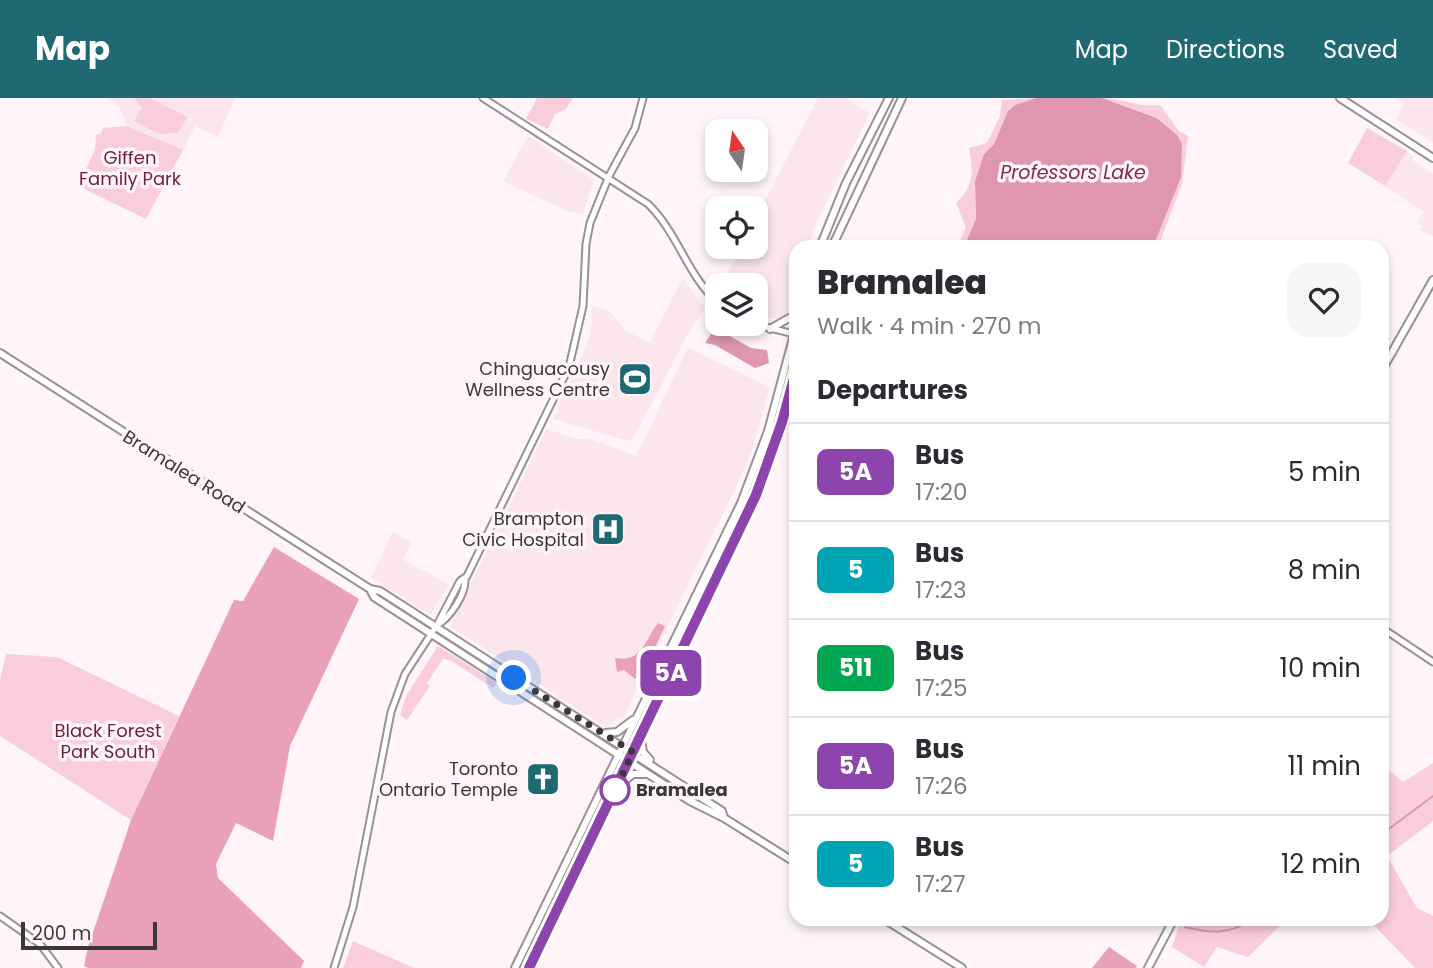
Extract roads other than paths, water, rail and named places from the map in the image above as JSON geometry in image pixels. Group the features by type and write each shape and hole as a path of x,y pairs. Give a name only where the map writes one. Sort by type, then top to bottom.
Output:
{"main road":[{"path":"823,240 846,183 889,98"},
{"path":"835,240 902,98"},
{"path":"1340,98 1433,158"},
{"path":"1389,358 1433,280"},
{"path":"770,329 789,318"},
{"path":"515,968 741,502 768,431 789,352"},
{"name":"Bramalea Road","path":"0,353 370,589 380,591 437,626 659,768 722,811 724,818"},
{"path":"529,968 756,495 789,396"},
{"name":"Bramalea Road","path":"370,589 374,597 649,775 789,859"},
{"path":"601,731 617,732 634,719"},
{"path":"641,734 643,752 659,768"},
{"path":"615,790 630,775 649,775"},
{"path":"895,926 962,968"},
{"path":"1148,968 1170,926"}],"street":[{"path":"483,98 631,190 661,216 690,270 705,288"},
{"path":"334,968 353,907 391,712 405,674 437,626 456,605 466,583 465,579 569,366 583,306 586,244 590,223 609,176 635,128 643,98"},
{"path":"770,329 789,330"},
{"path":"1389,633 1433,662"},
{"path":"0,916 40,944 58,968"}],"water":[{"name":"Professors Lake","path":"1036,98 1102,98 1157,118 1177,135 1182,144 1181,177 1156,240 967,240 976,219 975,181 984,154 994,144 1008,111 1015,105"},
{"path":"710,336 730,336 751,348 767,350 769,363 755,368 715,345 705,343"}],"waterway":[{"path":"1389,829 1433,796"},
{"path":"1185,927 1221,931 1241,926"}],"place":[{"name":"Chinguacousy Wellness Centre","path":"635,379"},
{"name":"Brampton Civic Hospital","path":"608,529"},
{"name":"Toronto Ontario Temple","path":"543,779"},
{"name":"Bramalea","path":"615,790"}],"park label":[{"name":"Giffen Family Park","path":"130,168"},
{"name":"Black Forest Park South","path":"108,741"}]}
